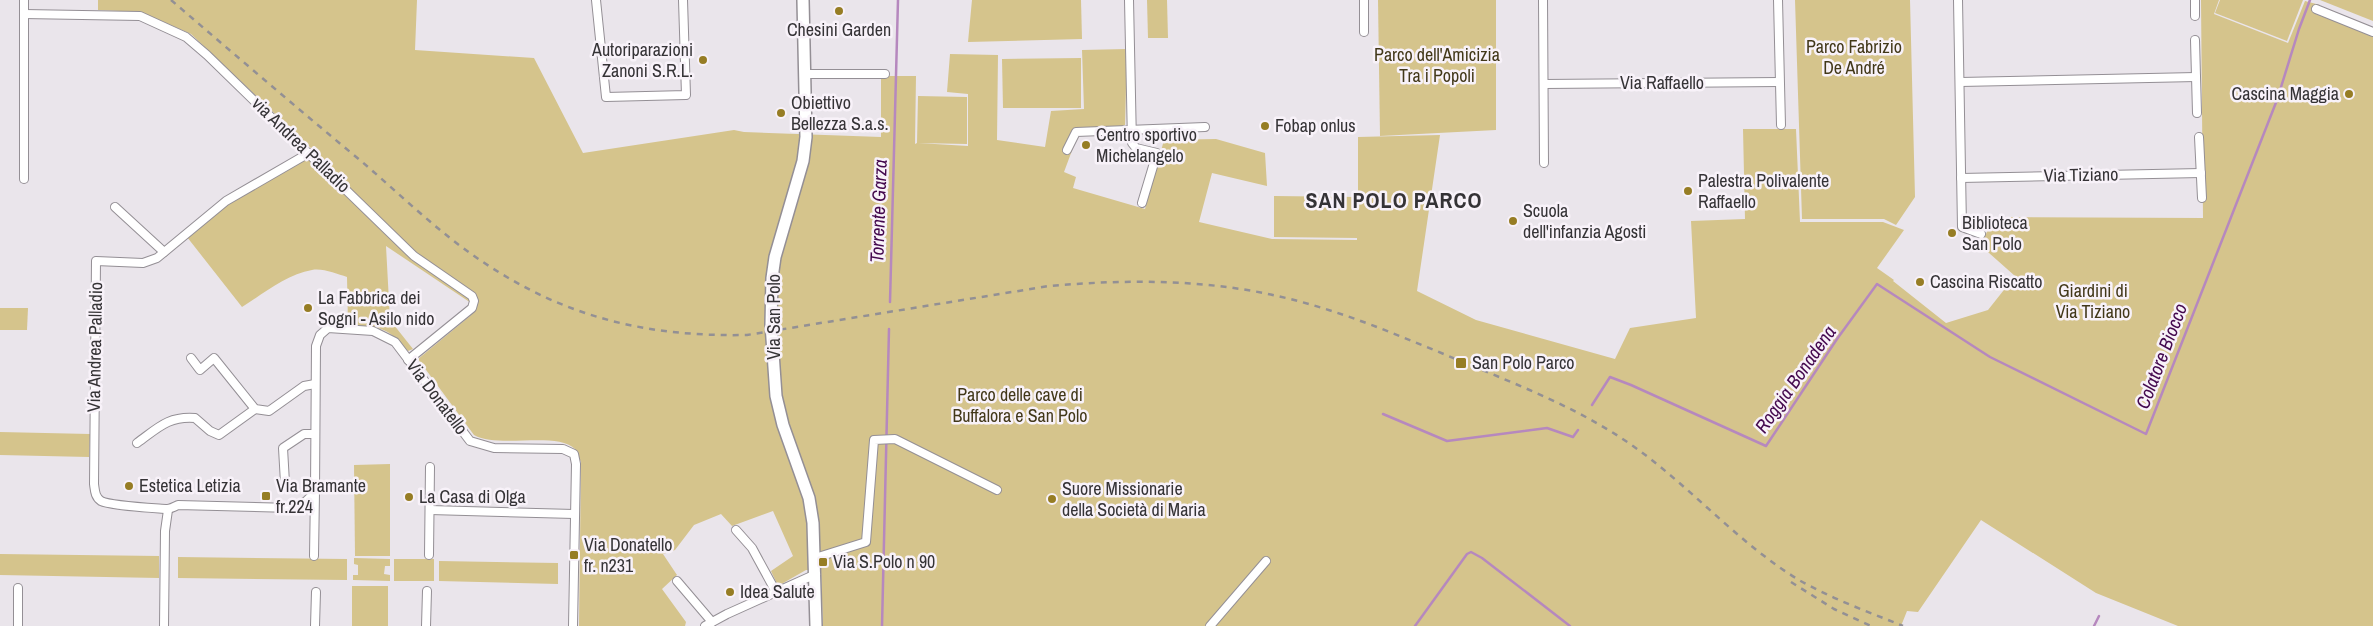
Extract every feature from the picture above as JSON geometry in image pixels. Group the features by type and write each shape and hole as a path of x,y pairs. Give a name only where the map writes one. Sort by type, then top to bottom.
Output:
{"main road":[{"name":"Via San Polo","path":"803,0 806,137 803,162 775,258 772,278 772,324 776,396 809,498 813,523 816,574 816,626"}],"street":[{"path":"24,0 24,179"},
{"path":"596,0 606,97 686,95 683,0"},
{"path":"1129,0 1132,143 1136,148 1157,153 1142,203"},
{"path":"1364,0 1364,32"},
{"path":"1543,0 1544,163"},
{"path":"1778,0 1781,126"},
{"path":"1958,0 1962,226 1981,234"},
{"path":"2195,0 2195,16"},
{"path":"2316,9 2373,32"},
{"name":"via Andrea Palladio","path":"24,14 140,16 160,23 186,37 208,54 414,256 472,296 474,301 472,308 408,360"},
{"path":"2195,40 2197,112"},
{"path":"804,74 885,74"},
{"path":"1960,82 2196,77"},
{"name":"Via Raffaello","path":"1544,84 1780,82"},
{"path":"1066,150 1076,132 1205,127"},
{"path":"2199,137 2202,198"},
{"name":"Via Andrea Palladio","path":"168,510 158,507 116,505 102,501 96,496 94,484 96,261 143,263 157,258 226,201 309,153"},
{"name":"Via Tiziano","path":"1961,178 2201,173"},
{"path":"115,208 164,252"},
{"name":"Via Donatello","path":"315,384 316,346 320,335 328,328 373,331 394,342 470,441 494,448 563,449 574,454 576,464 573,626"},
{"path":"191,358 200,370 214,358 255,409 268,411 304,386 315,384 314,556"},
{"path":"137,443 168,420 176,418 195,418 210,431 219,435 255,409"},
{"path":"285,482 283,448 304,434 315,434"},
{"path":"815,558 866,542 874,440 896,439 997,490"},
{"path":"429,555 430,467"},
{"path":"164,626 165,532 168,510 178,506 292,508 306,502 315,490"},
{"path":"430,510 574,514"},
{"path":"736,530 752,548 776,592"},
{"path":"1210,626 1266,560"},
{"path":"677,581 709,624 816,574"},
{"path":"18,588 18,626"},
{"path":"426,626 427,591"},
{"path":"315,626 316,592"}],"green space":[{"name":"Parco delle cave di Buffalora e San Polo","path":"98,0 417,0 415,50 534,58 583,153 734,130 744,132 881,137 881,76 916,76 915,144 917,143 918,96 967,97 967,144 918,143 968,146 968,94 947,92 950,54 998,55 997,140 1045,147 1051,111 1084,109 1082,50 1127,49 1125,127 1080,129 1064,172 1076,177 1073,188 1145,209 1164,140 1216,139 1265,153 1267,186 1212,173 1199,222 1272,239 1357,240 1357,238 1274,237 1274,196 1358,197 1358,137 1440,135 1417,291 1476,320 1615,359 1630,328 1696,318 1691,221 1745,219 1743,129 1796,129 1800,222 1883,222 1904,230 1877,268 1946,323 1988,310 2015,276 1980,245 1995,217 2203,218 2201,0 2219,0 2214,14 2288,43 2305,1 2320,5 2316,14 2373,36 2373,626 2178,626 2096,593 1981,520 1918,612 1907,611 1901,626 823,626 821,570 806,570 778,586 771,571 793,556 773,511 732,526 721,514 694,525 675,550 663,554 677,575 662,589 686,622 685,626 579,626 581,462 575,449 555,441 498,441 474,435 418,359 470,316 477,307 386,246 390,320 413,349 408,351 394,337 382,329 348,325 347,277 330,272 312,270 303,272 276,285 242,307 187,237 227,202 313,150 191,34 141,12 98,10"},
{"path":"972,0 1081,0 1082,39 968,42"},
{"path":"1147,0 1167,0 1168,38 1148,38"},
{"name":"Parco dell'Amicizia Tra i Popoli","path":"1378,0 1496,0 1496,130 1380,136"},
{"name":"Parco Fabrizio De André","path":"1795,0 1910,0 1915,197 1896,225 1884,219 1802,219"},
{"path":"2220,0 2303,0 2287,41 2215,13"},
{"path":"2320,0 2373,0 2373,21"},
{"path":"1081,58 1081,108 1003,108 1002,59"},
{"path":"0,308 28,308 27,330 0,330"},
{"path":"0,432 90,434 89,457 0,455"},
{"path":"390,464 390,556 355,556 354,465"},
{"path":"0,554 159,556 159,578 0,575"},
{"path":"178,557 347,559 347,580 178,578"},
{"path":"354,558 390,559 390,566 385,566 384,574 390,575 390,581 353,580 353,575 358,575 358,565 354,564"},
{"path":"394,559 434,559 434,581 394,581"},
{"path":"439,561 558,563 558,584 439,581"},
{"path":"352,586 388,586 388,626 352,626"}],"waterway":[{"name":"Torrente Garza","path":"890,302 898,0"},
{"name":"Colatore Biocco","path":"1592,405 1610,377 1766,446 1837,339 1877,284 1990,357 2146,434 2277,100 2310,0"},
{"name":"Torrente Garza","path":"882,626 889,329"},
{"name":"Roggia Bonadena","path":"1383,414 1447,441 1547,428 1573,437 1578,430"},
{"path":"1415,626 1467,554 1471,552 1482,558 1570,626"},
{"path":"2094,626 2099,616"}],"railway":[{"path":"171,0 451,239 514,281 545,297 577,310 642,328 711,335 747,335 1049,286 1079,284 1110,282 1200,284 1260,292 1290,299 1335,312 1402,337 1532,391 1594,421 1654,462 1755,549 1799,580 1851,605 1903,626"},
{"path":"1791,582 1834,609 1871,626"}],"place":[{"name":"Chesini Garden","path":"839,11"},
{"name":"Autoriparazioni Zanoni S.R.L.","path":"703,60"},
{"name":"Cascina Maggia","path":"2349,94"},
{"name":"Obiettivo Bellezza S.a.s.","path":"781,113"},
{"name":"Fobap onlus","path":"1265,126"},
{"name":"Centro sportivo Michelangelo","path":"1086,145"},
{"name":"Palestra Polivalente Raffaello","path":"1688,191"},
{"name":"Scuola dell'infanzia Agosti","path":"1513,221"},
{"name":"Biblioteca San Polo","path":"1952,233"},
{"name":"Cascina Riscatto","path":"1920,282"},
{"name":"La Fabbrica dei Sogni - Asilo nido","path":"308,308"},
{"name":"San Polo Parco","path":"1461,363"},
{"name":"Estetica Letizia","path":"129,486"},
{"name":"Via Bramante fr.224","path":"266,496"},
{"name":"La Casa di Olga","path":"409,497"},
{"name":"Suore Missionarie della Società di Maria","path":"1052,499"},
{"name":"Via Donatello fr. n231","path":"574,555"},
{"name":"Via S.Polo n 90","path":"823,562"},
{"name":"Idea Salute","path":"730,592"}],"district":[{"name":"SAN POLO PARCO","path":"1394,200"}],"park label":[{"name":"Giardini di Via Tiziano","path":"2093,301"}]}
